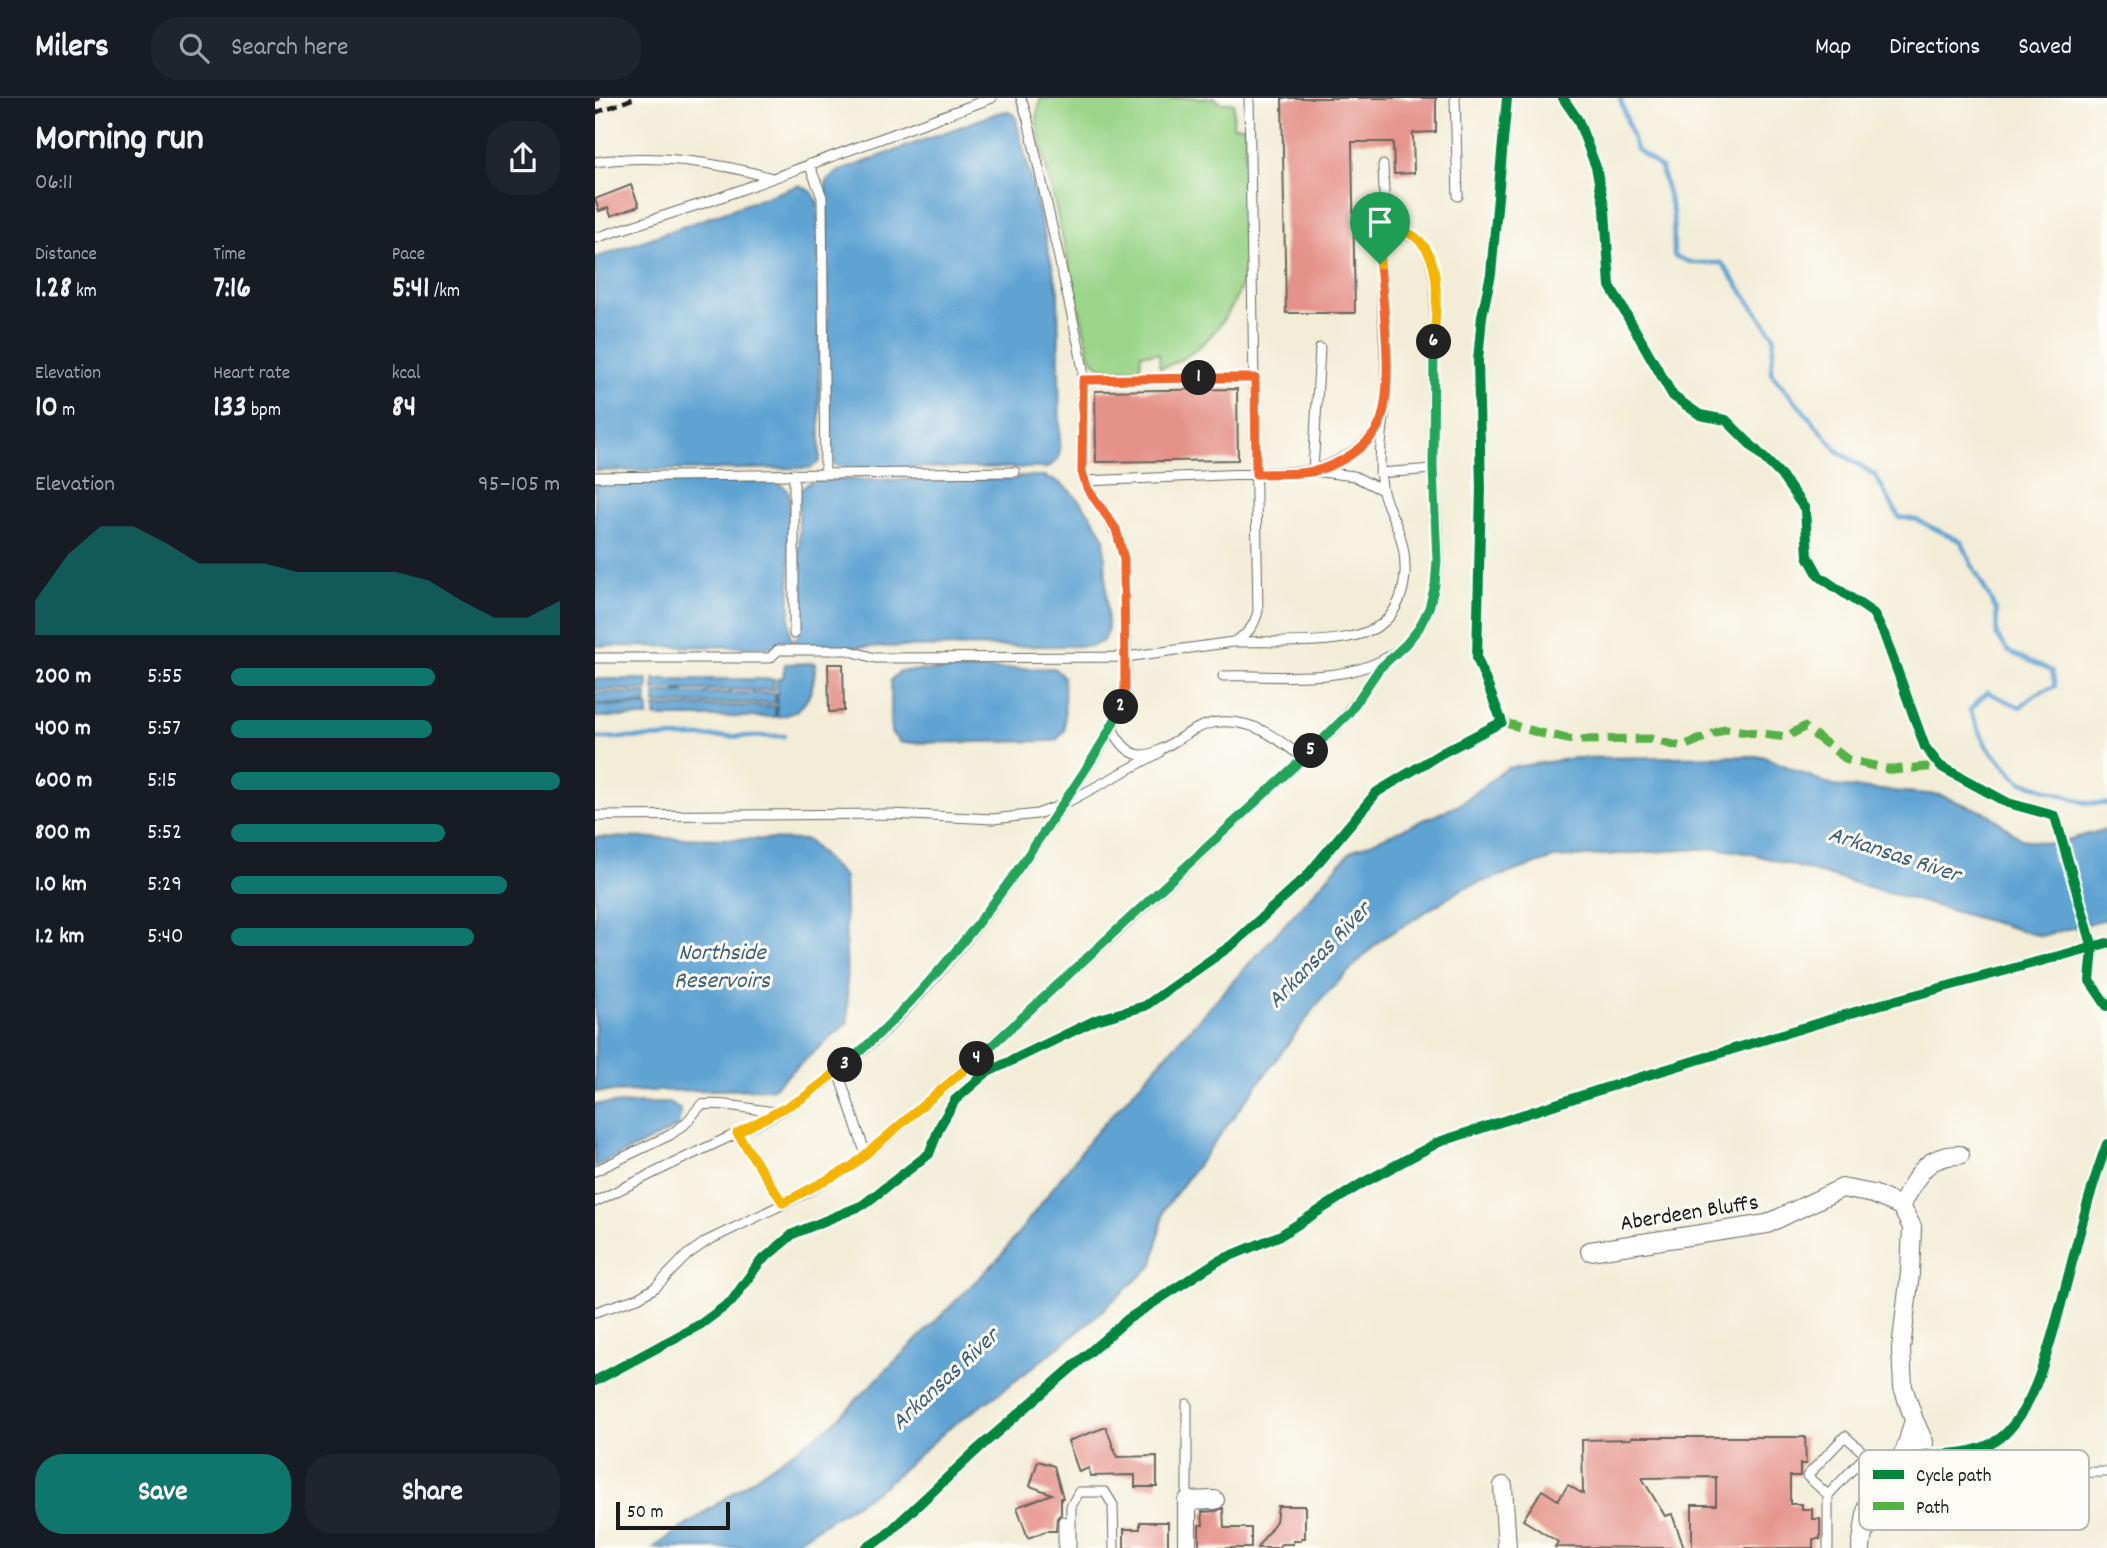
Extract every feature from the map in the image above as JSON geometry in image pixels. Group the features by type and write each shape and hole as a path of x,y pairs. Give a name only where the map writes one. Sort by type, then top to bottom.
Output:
{"street":[{"path":"1923,1450 1924,1442 1903,1387 1901,1349 1910,1273 1912,1227 1901,1206 1926,1165 1938,1157 1960,1155"},
{"name":"Aberdeen Bluffs","path":"1590,1251 1767,1224 1842,1188 1873,1194 1901,1206"},
{"path":"1905,1450 1914,1420"},
{"path":"1503,1486 1507,1548"},
{"path":"1187,1548 1187,1501 1215,1500"}],"lane":[{"path":"595,239 992,98"},
{"path":"595,1202 803,1098 838,1072 876,1038 929,985 988,913 1112,728 1121,707 1126,657 1124,559 1120,540 1087,488 1082,472 1083,380 1079,347 1065,277 1021,98"},
{"path":"1233,642 1247,634 1255,624 1258,611 1249,98"},
{"path":"1455,98 1458,196"},
{"path":"595,162 627,158 684,162 737,168 772,178"},
{"path":"809,164 822,197 825,474"},
{"path":"595,658 770,657 778,650 846,650 875,658 1126,657 1233,642 1331,640 1354,636 1388,619 1403,588 1405,551 1382,490 1380,472 1379,450 1386,391 1380,264 1384,228 1383,165"},
{"path":"595,1312 638,1298 656,1287 697,1248 851,1167 866,1155 1028,1013 1336,728 1379,669 1419,628 1429,608 1435,585 1437,560 1433,469 1435,285 1433,263 1415,236 1384,228"},
{"path":"1313,471 1320,348"},
{"path":"1083,380 1255,378"},
{"path":"1313,471 1334,463 1368,440 1379,426 1384,411"},
{"path":"1380,472 1433,469"},
{"path":"1085,481 1313,471 1354,476 1382,490"},
{"path":"595,477 1015,472"},
{"path":"794,474 794,634"},
{"path":"1223,676 1335,674 1376,663 1393,654"},
{"path":"595,816 891,814 993,819 1037,814 1062,805 1159,753 1197,727 1217,722 1236,722 1258,727 1303,758"},
{"path":"1112,728 1120,744 1129,751 1149,756 1159,753"},
{"path":"838,1072 866,1155"},
{"path":"595,1171 670,1135 685,1124 701,1105 717,1103 756,1111 779,1112"},
{"path":"737,1133 783,1203"},
{"path":"1187,1404 1187,1501"},
{"path":"1828,1496 1807,1476 1845,1436 1860,1450"},
{"path":"1828,1548 1828,1496 1859,1463"},
{"path":"2089,1472 2107,1472"},
{"path":"1071,1548 1071,1506 1079,1492 1105,1492 1113,1505 1114,1548"},
{"path":"1063,1521 1063,1548"}],"green space":[{"path":"1041,98 1215,98 1220,103 1234,103 1233,126 1245,126 1247,260 1244,277 1238,294 1219,326 1192,352 1176,362 1160,368 1159,353 1141,354 1140,369 1112,370 1099,366 1090,356 1038,132 1037,113"}],"water":[{"path":"1007,111 1015,115 1058,290 1058,460 1047,468 838,467 831,460 829,450 826,182 837,172"},
{"path":"799,185 812,192 818,203 820,461 811,468 595,471 595,258"},
{"path":"1018,476 1046,476 1063,486 1087,511 1104,537 1108,629 1103,641 1092,646 795,647 795,639 799,635 799,491 813,480 1017,479"},
{"path":"776,481 789,491 792,647 595,646 595,482"},
{"path":"815,663 811,691 807,699 796,711 777,717 777,679 783,677 785,664"},
{"path":"1054,668 1064,677 1065,730 1056,741 901,743 891,733 891,680 900,671"},
{"path":"595,679 648,679 648,690 595,690"},
{"path":"654,679 774,679 774,690 654,690"},
{"path":"595,693 647,693 647,704 595,704"},
{"path":"655,693 775,693 775,703 655,704"},
{"path":"595,706 648,706 648,717 595,717"},
{"path":"775,706 775,717 655,717 655,707"},
{"name":"Arkansas River","path":"1762,756 1833,786 1940,795 1989,814 2021,839 2052,844 2107,829 2107,919 2041,936 1756,855 1716,848 1554,858 1464,888 1379,941 1323,997 1164,1210 1153,1265 1078,1332 997,1395 949,1428 884,1486 786,1548 653,1548 831,1425 999,1258 1093,1136 1351,851 1459,805 1507,768 1574,758"},
{"name":"Northside Reservoirs","path":"595,837 807,840 844,877 848,1022 772,1089 595,1092"},
{"path":"669,1103 681,1110 678,1127 595,1167 595,1104"}],"building":[{"path":"1282,98 1436,98 1436,132 1413,133 1414,173 1394,174 1393,142 1352,142 1355,313 1286,313"},
{"path":"631,185 639,206 611,216 608,208 599,211 595,199"},
{"path":"1237,389 1238,460 1096,462 1095,391"},
{"path":"828,664 843,664 844,711 829,712"},
{"path":"1106,1427 1117,1457 1157,1456 1157,1487 1135,1487 1135,1475 1090,1476 1089,1468 1079,1472 1068,1441"},
{"path":"1631,1437 1805,1437 1806,1464 1800,1464 1800,1476 1790,1476 1790,1504 1802,1504 1802,1509 1812,1509 1812,1519 1820,1519 1820,1539 1813,1539 1813,1548 1692,1548 1692,1505 1716,1505 1716,1477 1642,1478 1665,1516 1672,1514 1684,1548 1555,1547 1558,1542 1523,1520 1542,1490 1558,1500 1568,1485 1583,1494 1582,1440"},
{"path":"1038,1461 1054,1466 1063,1498 1061,1514 1057,1518 1056,1531 1046,1531 1028,1538 1017,1507 1052,1494 1030,1486"},
{"path":"1278,1506 1305,1506 1305,1538 1293,1541 1293,1544 1281,1544 1278,1548 1257,1548 1276,1521"},
{"path":"1223,1508 1224,1528 1251,1528 1251,1548 1199,1548 1202,1512"},
{"path":"1140,1522 1168,1522 1168,1548 1124,1548 1124,1529 1140,1529"}],"waterway":[{"path":"1620,98 1636,149 1661,168 1673,213 1674,256 1692,263 1722,263 1774,336 1771,373 1839,452 1875,475 1899,517 1917,520 1962,542 1996,610 1997,636 2009,652 2052,671 2055,686 2036,694 2020,707 1987,692 1970,710 1987,747 2020,781 2086,803 2107,804"},
{"path":"595,738 784,736"}],"railway":[{"path":"595,100 600,98"},
{"path":"595,113 635,98"}],"marked path":[{"path":"1502,722 1573,740 1651,739 1681,747 1725,729 1786,737 1804,727 1848,760 1892,770 1940,766"}],"cycle path":[{"path":"595,1381 701,1324 732,1301 759,1263 793,1234 863,1205 929,1154 940,1126 955,1100 986,1073 1096,1020 1145,1006 1232,945 1306,877 1377,792 1442,753 1502,722 1477,658 1481,488 1478,361 1482,316 1491,274 1507,98"},
{"path":"1563,98 1578,120 1596,167 1605,210 1610,286 1673,396 1700,415 1726,420 1781,475 1805,509 1808,556 1819,576 1873,613 1884,634 1925,747 1940,766 2008,803 2055,816 2093,948 2090,981 2107,1006"},
{"path":"866,1548 884,1537 979,1448 1128,1319 1218,1261 1281,1235 1361,1184 1439,1142 1878,1005 2107,943"},
{"path":"1972,1450 2000,1439 2008,1431 2037,1383 2107,1144"}],"route":[{"path":"1384,228 1415,236 1433,263 1433,469 1437,560 1435,585 1429,608 1419,628 1379,669 1336,728 977,1059 851,1167 783,1203 737,1133 803,1098 838,1072 929,985 988,913 1038,842 1109,734 1121,707 1126,657 1124,559 1116,529 1087,488 1082,472 1083,380 1255,378 1256,474 1313,471 1334,463 1368,440 1379,426 1384,411 1385,341 1380,264 1384,228"}]}
